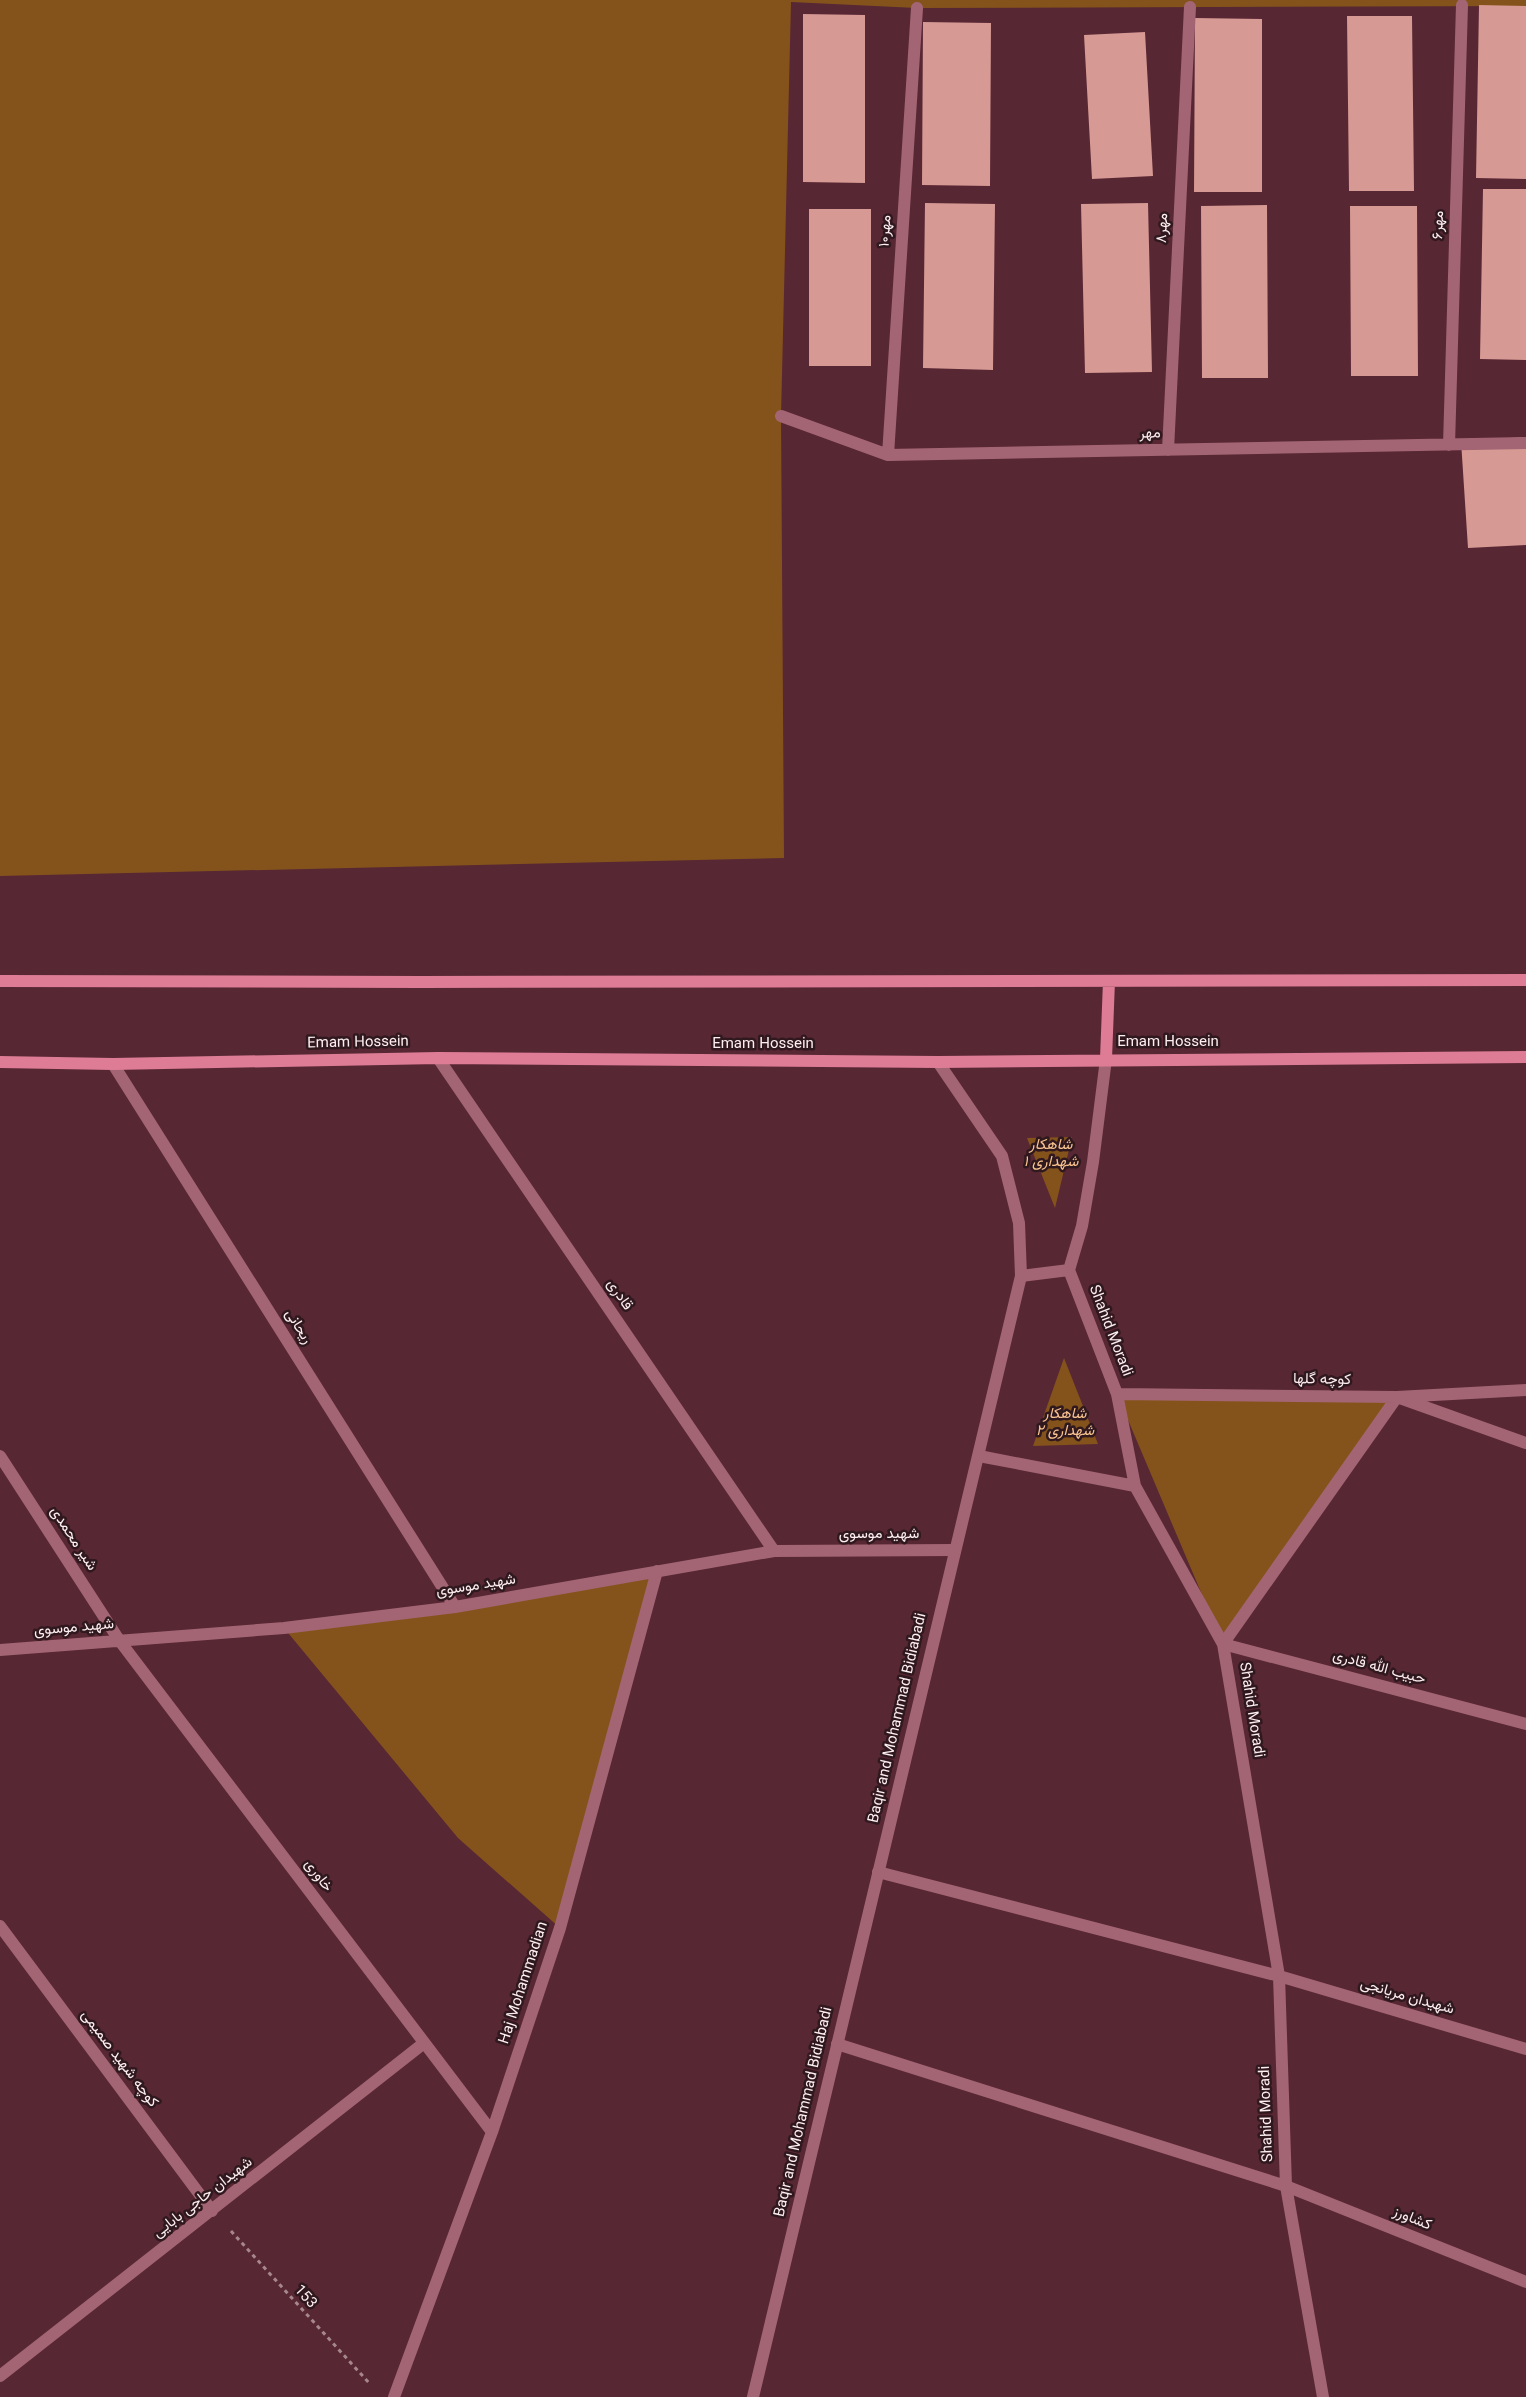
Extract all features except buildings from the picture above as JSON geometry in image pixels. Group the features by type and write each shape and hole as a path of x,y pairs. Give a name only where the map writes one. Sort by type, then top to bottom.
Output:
{"main road":[{"path":"0,981 1526,980"},
{"path":"1106,1059 1109,981"},
{"name":"Emam Hossein","path":"0,1062 113,1064 438,1058 938,1062 1106,1059 1526,1057"}],"street":[{"name":"مهر۶","path":"1449,445 1462,5"},
{"name":"مهر۸","path":"1168,450 1190,7"},
{"name":"مهر۱۰","path":"888,455 917,8"},
{"name":"مهر","path":"781,416 888,455 1526,443"},
{"name":"قادری","path":"438,1058 774,1551"},
{"path":"1021,1276 1069,1270 1082,1226 1106,1059"},
{"name":"Baqir and Mohammad Bidiabadi","path":"753,2397 1021,1276 1019,1222 1002,1156 938,1062"},
{"name":"ریحانی","path":"113,1064 455,1607"},
{"name":"Shahid Moradi","path":"1069,1270 1117,1394 1135,1486 1223,1644 1278,1976 1286,2186 1323,2397"},
{"name":"کوچه گلها","path":"1117,1394 1398,1397 1526,1390"},
{"path":"1223,1644 1398,1397 1526,1443"},
{"name":"شیر محمدی","path":"0,1456 119,1640"},
{"path":"979,1456 1135,1486"},
{"name":"شهید موسوی","path":"0,1650 284,1628 455,1607 774,1551 955,1550"},
{"name":"Haj Mohammadian","path":"394,2397 492,2132 560,1928 657,1571"},
{"name":"خاوری","path":"119,1640 492,2132"},
{"name":"حبیب الله قادری","path":"1223,1644 1526,1724"},
{"name":"شهیدان مریانجی","path":"878,1872 1278,1976 1526,2049"},
{"name":"کوچه شهید صمیمی","path":"0,1926 212,2211"},
{"name":"شهیدان حاجی بابایی","path":"0,2376 424,2043"},
{"name":"کشاورز","path":"837,2044 1286,2186 1526,2282"}],"path":[{"name":"153","path":"212,2211 375,2390"}],"green space":[{"path":"0,0 1526,0 1526,6 917,8 791,2 781,416 784,858 0,876"},
{"name":"شاهکار شهداری ۱","path":"1072,1137 1055,1208 1027,1138"},
{"name":"شاهکار شهداری ۲","path":"1064,1358 1098,1444 1033,1446"},
{"path":"1117,1394 1397,1397 1223,1644"},
{"path":"657,1571 560,1928 458,1838 284,1628"}]}
